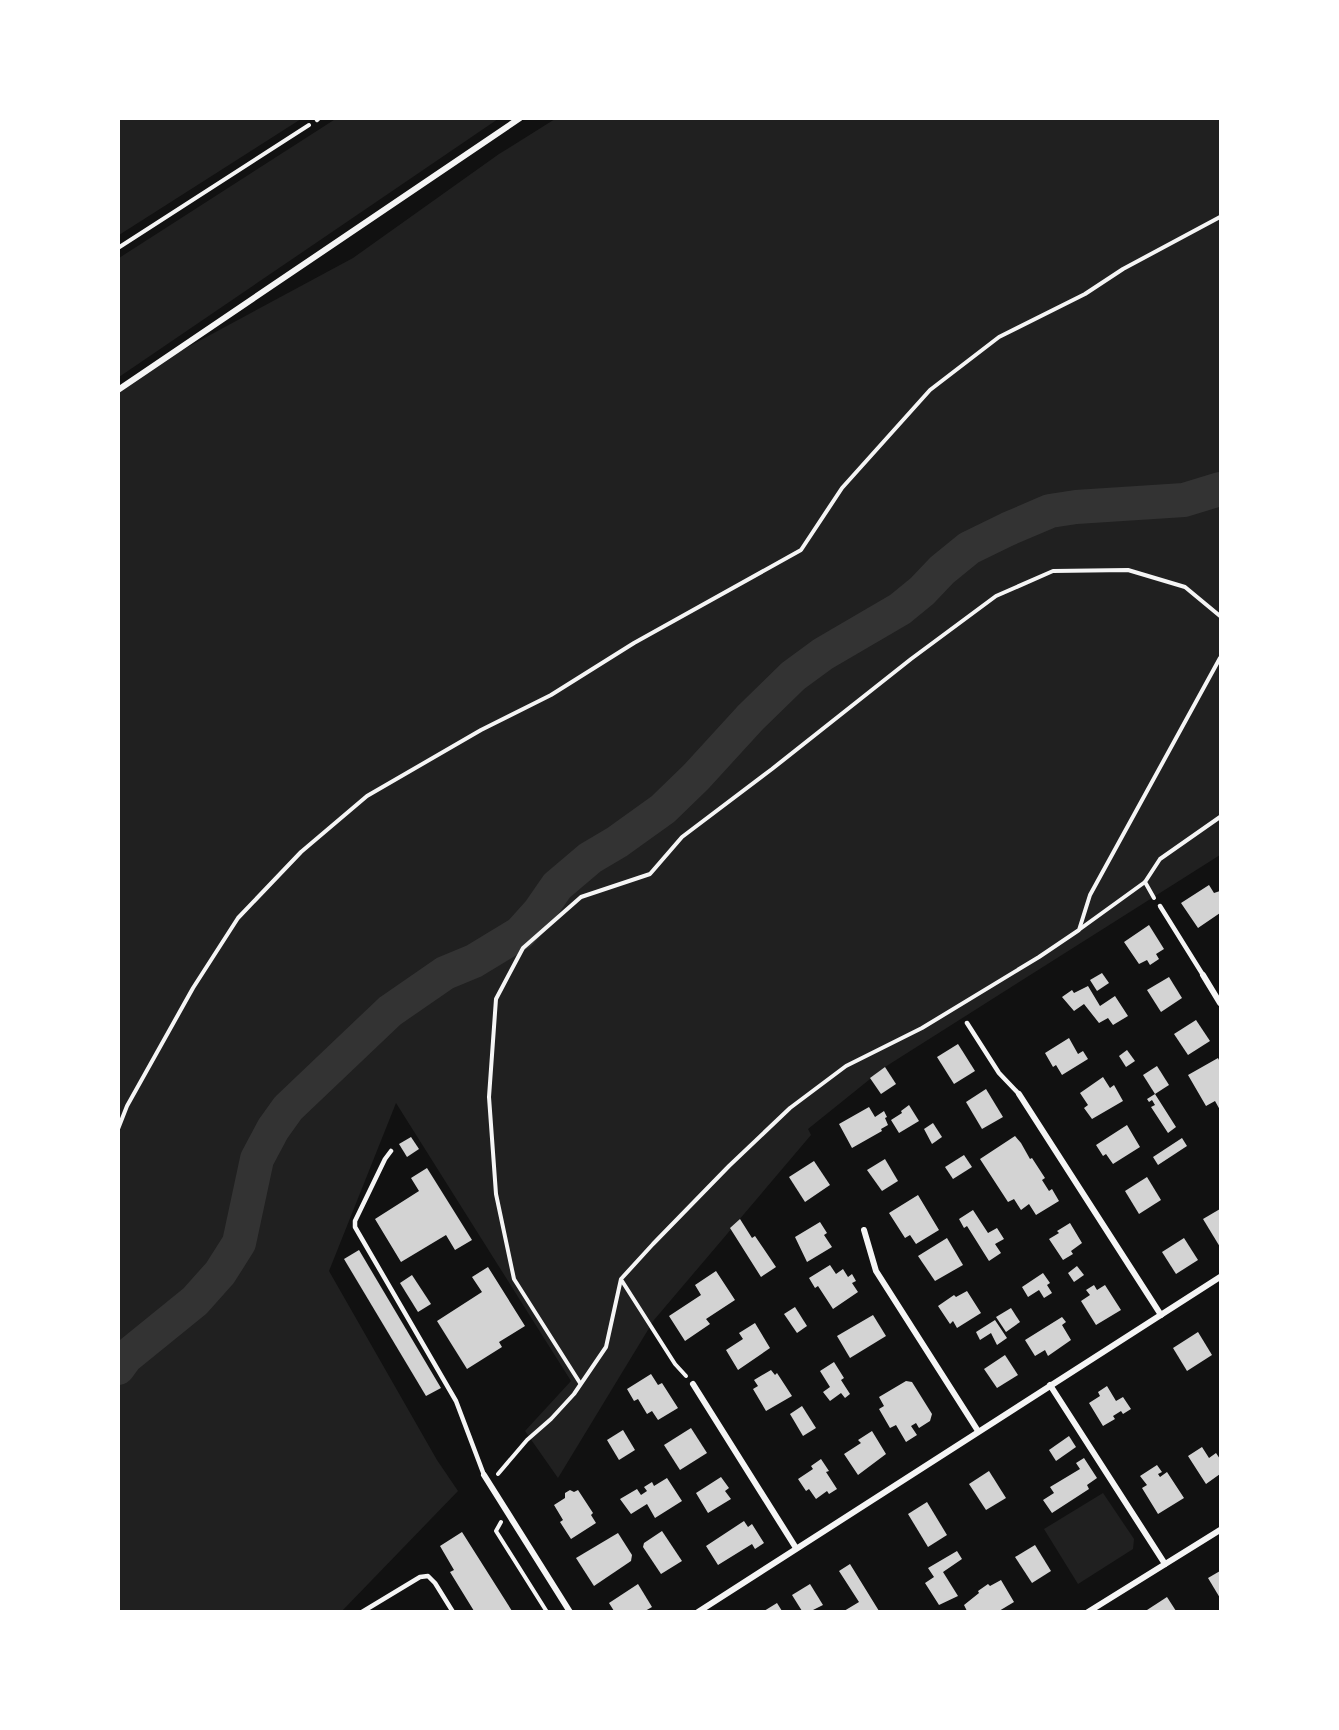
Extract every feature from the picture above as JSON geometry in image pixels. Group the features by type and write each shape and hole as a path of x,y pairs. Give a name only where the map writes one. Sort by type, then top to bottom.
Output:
{"street":[{"path":"118,390 520,118"},
{"path":"1203,975 1221,1003"},
{"path":"1019,1094 1161,1315"},
{"path":"864,1230 876,1271 978,1431"},
{"path":"698,1611 1221,1277"},
{"path":"693,1384 796,1548"},
{"path":"1050,1385 1165,1564"},
{"path":"484,1475 570,1611"},
{"path":"1088,1611 1221,1530"}],"lane":[{"path":"1160,906 1203,975"},
{"path":"967,1023 999,1073 1019,1094"},
{"path":"391,1151 355,1221 355,1227 456,1401 484,1475"},
{"path":"362,1611 420,1577 428,1576 435,1582 453,1611"}],"path":[{"path":"118,248 318,119"},
{"path":"118,1129 127,1106 188,998 238,918 301,852 367,796 481,730 551,695 633,643 801,550 842,488 930,390 999,337 1085,294 1123,269 1221,217"},
{"path":"580,1383 514,1280 495,1194 489,1097 496,999 523,948 581,897 650,874 682,837 996,596 1053,571 1128,570 1185,587 1221,616"},
{"path":"1079,930 1090,895 1221,658"},
{"path":"489,1483 527,1440 574,1394 606,1347 621,1279 714,1182 790,1108 846,1066 922,1028 1079,930 1145,882 1160,859 1221,817"},
{"path":"1145,882 1160,906"},
{"path":"621,1279 675,1364 693,1384"},
{"path":"507,1511 496,1531 547,1611"}],"shaded area":[{"path":"119,118 301,118 301,119 119,235"},
{"path":"337,118 498,119 119,377 119,258"},
{"path":"555,119 1220,119 1220,855 885,1067 808,1129 811,1135 654,1320 558,1478 525,1431 571,1381 396,1103 329,1271 437,1460 458,1491 342,1611 119,1612 119,389 160,362 353,258 499,154"},
{"path":"1103,1493 1134,1539 1133,1549 1078,1584 1044,1529"}],"building":[{"path":"1209,885 1214,893 1220,891 1220,913 1198,928 1181,903"},
{"path":"1149,925 1164,949 1156,954 1159,959 1150,965 1147,960 1139,964 1124,942"},
{"path":"1102,973 1109,983 1097,991 1090,980"},
{"path":"1169,977 1182,998 1161,1012 1147,990"},
{"path":"1088,986 1100,1006 1115,996 1128,1016 1113,1025 1108,1018 1099,1023 1084,1004 1074,1011 1062,997 1072,990 1074,993"},
{"path":"1196,1020 1210,1041 1188,1055 1174,1034"},
{"path":"1069,1038 1078,1054 1083,1051 1088,1059 1062,1075 1056,1065 1053,1067 1045,1053"},
{"path":"958,1044 975,1071 954,1084 937,1057"},
{"path":"1127,1050 1135,1061 1126,1067 1119,1056"},
{"path":"1218,1058 1220,1062 1220,1110 1215,1101 1206,1106 1188,1075"},
{"path":"1157,1066 1169,1085 1155,1094 1143,1075"},
{"path":"885,1067 896,1084 881,1094 870,1078"},
{"path":"1103,1077 1110,1088 1114,1085 1123,1101 1092,1119 1084,1108 1088,1105 1080,1093"},
{"path":"986,1089 1003,1117 982,1129 966,1102"},
{"path":"1155,1094 1176,1127 1168,1133 1151,1107 1155,1105 1152,1100 1149,1102 1147,1099"},
{"path":"909,1105 919,1121 899,1133 891,1120"},
{"path":"869,1107 875,1117 884,1111 888,1125 881,1129 882,1131 852,1148 839,1124"},
{"path":"933,1123 942,1137 932,1144 924,1129"},
{"path":"1127,1125 1140,1147 1113,1164 1106,1154 1103,1156 1096,1145"},
{"path":"1015,1136 1045,1178 1042,1180 1049,1191 1052,1189 1059,1201 1036,1215 1029,1204 1021,1210 1014,1199 1008,1202 980,1159"},
{"path":"411,1137 419,1149 407,1157 399,1144"},
{"path":"1182,1138 1187,1146 1158,1165 1153,1157"},
{"path":"964,1155 972,1167 953,1179 945,1167"},
{"path":"885,1159 898,1181 882,1191 867,1170"},
{"path":"814,1161 830,1185 805,1202 789,1177"},
{"path":"427,1168 472,1240 455,1250 446,1235 401,1262 375,1219 419,1191 411,1178"},
{"path":"1147,1177 1161,1200 1139,1214 1125,1191"},
{"path":"918,1195 939,1230 916,1244 910,1235 905,1238 889,1213"},
{"path":"1220,1209 1220,1247 1203,1219"},
{"path":"973,1210 988,1233 997,1228 1004,1239 995,1244 1001,1253 989,1261 967,1226 964,1228 959,1219"},
{"path":"740,1219 776,1267 761,1277 730,1228"},
{"path":"820,1222 827,1233 824,1235 832,1247 807,1262 795,1237"},
{"path":"1070,1223 1082,1243 1071,1251 1073,1254 1063,1260 1049,1239"},
{"path":"947,1238 963,1265 935,1281 918,1256"},
{"path":"1184,1238 1198,1260 1176,1274 1162,1252"},
{"path":"359,1250 441,1388 426,1396 344,1259"},
{"path":"830,1265 836,1274 843,1269 848,1277 852,1274 856,1281 852,1283 858,1292 833,1309 818,1286 815,1288 809,1278"},
{"path":"1077,1266 1084,1275 1074,1282 1068,1273"},
{"path":"488,1267 525,1326 499,1342 502,1347 467,1369 437,1321 482,1292 472,1277"},
{"path":"716,1271 735,1300 706,1319 710,1324 685,1341 669,1316 701,1295 695,1285"},
{"path":"1043,1273 1050,1283 1047,1285 1052,1293 1044,1298 1039,1290 1028,1297 1022,1287"},
{"path":"412,1275 431,1304 418,1312 400,1283"},
{"path":"1094,1285 1097,1290 1105,1285 1121,1310 1096,1325 1081,1301 1090,1295 1086,1290"},
{"path":"967,1291 981,1313 957,1328 953,1321 950,1324 938,1306 954,1295 956,1297"},
{"path":"795,1307 807,1326 797,1333 784,1314"},
{"path":"1011,1308 1020,1322 1006,1332 996,1317"},
{"path":"873,1315 886,1336 850,1358 837,1336"},
{"path":"1062,1317 1066,1322 1062,1325 1071,1340 1048,1356 1045,1350 1035,1356 1025,1340"},
{"path":"995,1320 1007,1338 997,1345 991,1333 980,1340 976,1332"},
{"path":"755,1323 770,1348 738,1370 726,1350 743,1339 739,1333"},
{"path":"1198,1332 1212,1355 1187,1371 1173,1348"},
{"path":"1005,1355 1018,1375 997,1388 984,1369"},
{"path":"834,1362 850,1394 845,1398 841,1393 830,1401 823,1392 830,1387 820,1371"},
{"path":"771,1370 775,1375 777,1373 792,1396 766,1411 753,1389 758,1386 754,1380"},
{"path":"651,1374 658,1385 662,1383 678,1408 658,1420 652,1411 647,1414 638,1399 634,1401 627,1389"},
{"path":"906,1381 912,1382 932,1414 930,1421 919,1428 916,1423 911,1426 917,1435 906,1442 896,1425 890,1428 879,1409 884,1406 879,1397"},
{"path":"1107,1386 1116,1401 1123,1397 1131,1409 1123,1414 1121,1411 1113,1416 1115,1419 1103,1426 1089,1403 1100,1396 1098,1392"},
{"path":"802,1406 816,1428 803,1436 790,1414"},
{"path":"691,1428 707,1453 680,1470 664,1445"},
{"path":"623,1430 635,1450 619,1460 607,1440"},
{"path":"872,1431 886,1454 858,1475 844,1454 861,1443 858,1440"},
{"path":"1069,1436 1076,1447 1056,1461 1049,1450"},
{"path":"1202,1447 1209,1458 1216,1453 1220,1459 1220,1474 1206,1484 1188,1456"},
{"path":"1084,1458 1097,1478 1087,1485 1089,1489 1052,1513 1043,1500 1054,1493 1050,1487 1080,1469 1076,1463"},
{"path":"821,1459 837,1489 829,1494 827,1491 816,1499 809,1489 806,1491 798,1479 813,1469 811,1466"},
{"path":"1157,1465 1162,1472 1158,1474 1160,1477 1167,1472 1184,1498 1158,1514 1142,1488 1147,1485 1140,1476"},
{"path":"989,1471 1006,1498 986,1510 969,1484"},
{"path":"721,1477 729,1488 725,1491 731,1499 708,1513 696,1493"},
{"path":"667,1478 682,1501 655,1518 647,1504 631,1514 620,1499 637,1489 641,1495 647,1491 644,1487 652,1482 654,1486"},
{"path":"570,1490 574,1492 578,1490 593,1513 591,1515 596,1523 571,1539 560,1522 563,1520 554,1505 565,1498 565,1493"},
{"path":"927,1502 947,1535 928,1547 908,1514"},
{"path":"744,1521 748,1527 752,1524 764,1543 755,1549 752,1544 718,1565 706,1546"},
{"path":"662,1531 682,1561 661,1574 643,1547 644,1543"},
{"path":"462,1532 512,1611 474,1611 450,1572 454,1570 440,1546"},
{"path":"618,1533 632,1555 631,1561 594,1586 576,1558"},
{"path":"1035,1545 1051,1571 1032,1583 1015,1557"},
{"path":"957,1551 962,1559 943,1572 958,1596 939,1605 925,1583 934,1577 928,1568"},
{"path":"850,1564 879,1611 844,1611 859,1602 839,1571"},
{"path":"1220,1571 1220,1598 1208,1578"},
{"path":"1001,1580 1014,1602 999,1611 967,1611 964,1605 979,1593 978,1591 988,1584 990,1586"},
{"path":"638,1584 652,1607 645,1611 614,1611 609,1603"},
{"path":"810,1584 823,1605 811,1611 802,1611 792,1595"},
{"path":"1167,1597 1176,1611 1147,1610"},
{"path":"777,1603 782,1611 764,1611"}],"waterway":[{"path":"118,1368 126,1357 195,1301 220,1273 239,1243 257,1159 273,1129 288,1108 390,1011 445,973 474,961 520,933 539,912 557,886 590,858 663,809 793,676 823,654 900,609 969,548 1008,529 1050,511 1076,507 1184,500 1220,489"}]}
